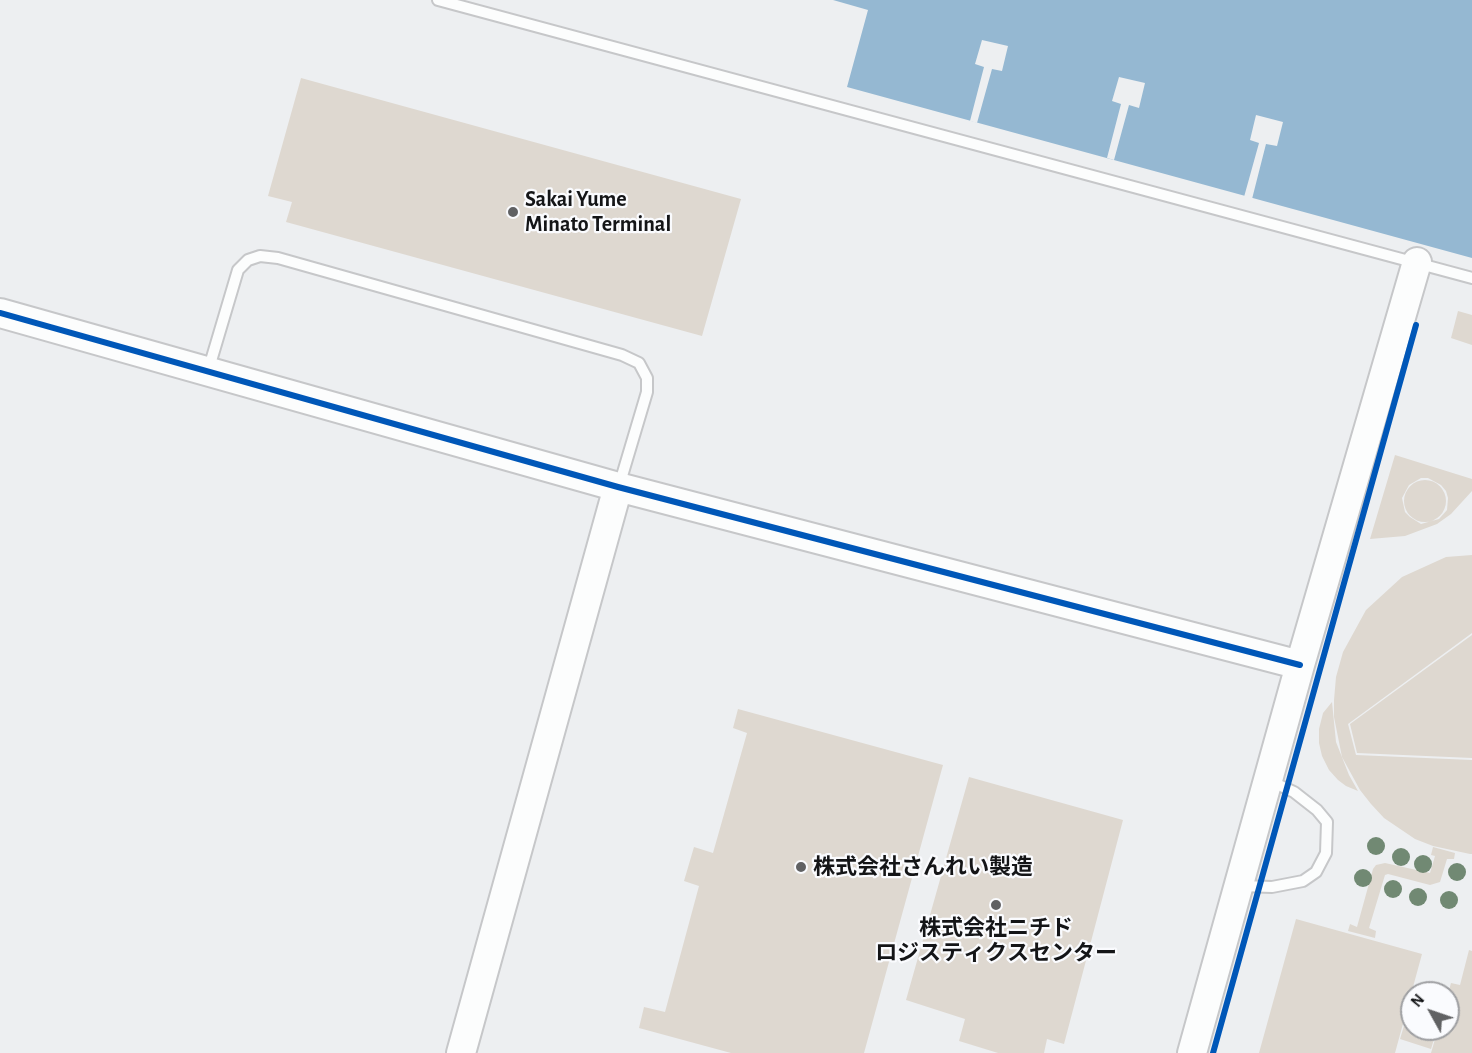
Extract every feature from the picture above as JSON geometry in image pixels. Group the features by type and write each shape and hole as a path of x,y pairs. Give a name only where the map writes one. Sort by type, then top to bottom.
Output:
{"street":[{"path":"1192,1053 1300,665 1417,262"},
{"path":"0,313 618,487 1300,665"},
{"path":"462,1053 618,487"}],"lane":[{"path":"438,0 1472,278"},
{"path":"208,371 238,270 248,260 260,256 278,258 369,283 622,355 639,363 647,378 647,392 618,487"},
{"path":"1238,886 1272,887 1303,880 1316,872 1326,853 1327,822 1317,810 1294,792 1268,780"}],"water":[{"path":"833,0 1472,0 1472,258 847,87 868,10"}],"pier":[{"path":"982,40 1008,46 1002,71 992,69 977,123 970,121 984,67 975,64"},
{"path":"1119,77 1145,83 1139,108 1129,105 1114,160 1107,158 1121,104 1112,101"},
{"path":"1256,115 1283,122 1277,146 1266,144 1252,199 1244,197 1259,143 1250,140"}],"building":[{"name":"Sakai Yume Minato Terminal","path":"301,78 741,199 702,336 286,222 292,202 268,196"},
{"path":"1458,311 1472,315 1472,345 1451,338"},
{"path":"1395,455 1472,479 1472,491 1451,514 1437,524 1405,536 1370,539","holes":["1421,478 1428,478 1441,485 1446,491 1447,510 1439,519 1421,524 1405,512 1402,498 1409,485"]},
{"path":"1425,480 1440,486 1446,501 1440,516 1425,522 1410,516 1404,501 1410,486"},
{"path":"1472,555 1472,633 1348,724 1356,755 1472,760 1472,854 1470,854 1433,846 1415,839 1384,818 1371,804 1360,790 1342,757 1334,717 1334,700 1336,677 1343,652 1366,610 1402,577 1446,557"},
{"path":"1472,635 1472,758 1357,753 1350,724"},
{"path":"1332,702 1336,742 1358,791 1338,780 1329,770 1322,756 1319,729 1323,713"},
{"name":"株式会社さんれい製造","path":"738,709 943,765 864,1053 731,1053 639,1028 644,1007 665,1012 699,886 684,881 694,847 713,853 747,733 733,728"},
{"name":"株式会社ニチド ロジスティクスセンター","path":"969,777 1123,820 1064,1044 1047,1039 1044,1053 998,1053 959,1041 965,1019 906,1000"},
{"path":"1433,847 1455,853 1454,859 1447,859 1440,882 1430,885 1385,875 1369,928 1376,931 1375,938 1348,931 1350,924 1357,927 1376,865 1385,863 1430,873 1435,856 1431,855"},
{"path":"1296,919 1422,954 1415,981 1400,981 1400,1035 1395,1053 1259,1053"},
{"path":"1469,950 1472,951 1472,1053 1431,1053 1434,1041 1460,1041 1460,985"},
{"path":"1406,1041 1433,1041 1431,1049"}],"cycle path":[{"path":"0,313 618,487 1300,665"},
{"path":"1213,1053 1416,325"}],"place":[{"name":"Sakai Yume Minato Terminal","path":"513,212"},
{"name":"株式会社さんれい製造","path":"801,867"},
{"name":"株式会社ニチド ロジスティクスセンター","path":"996,905"}]}
